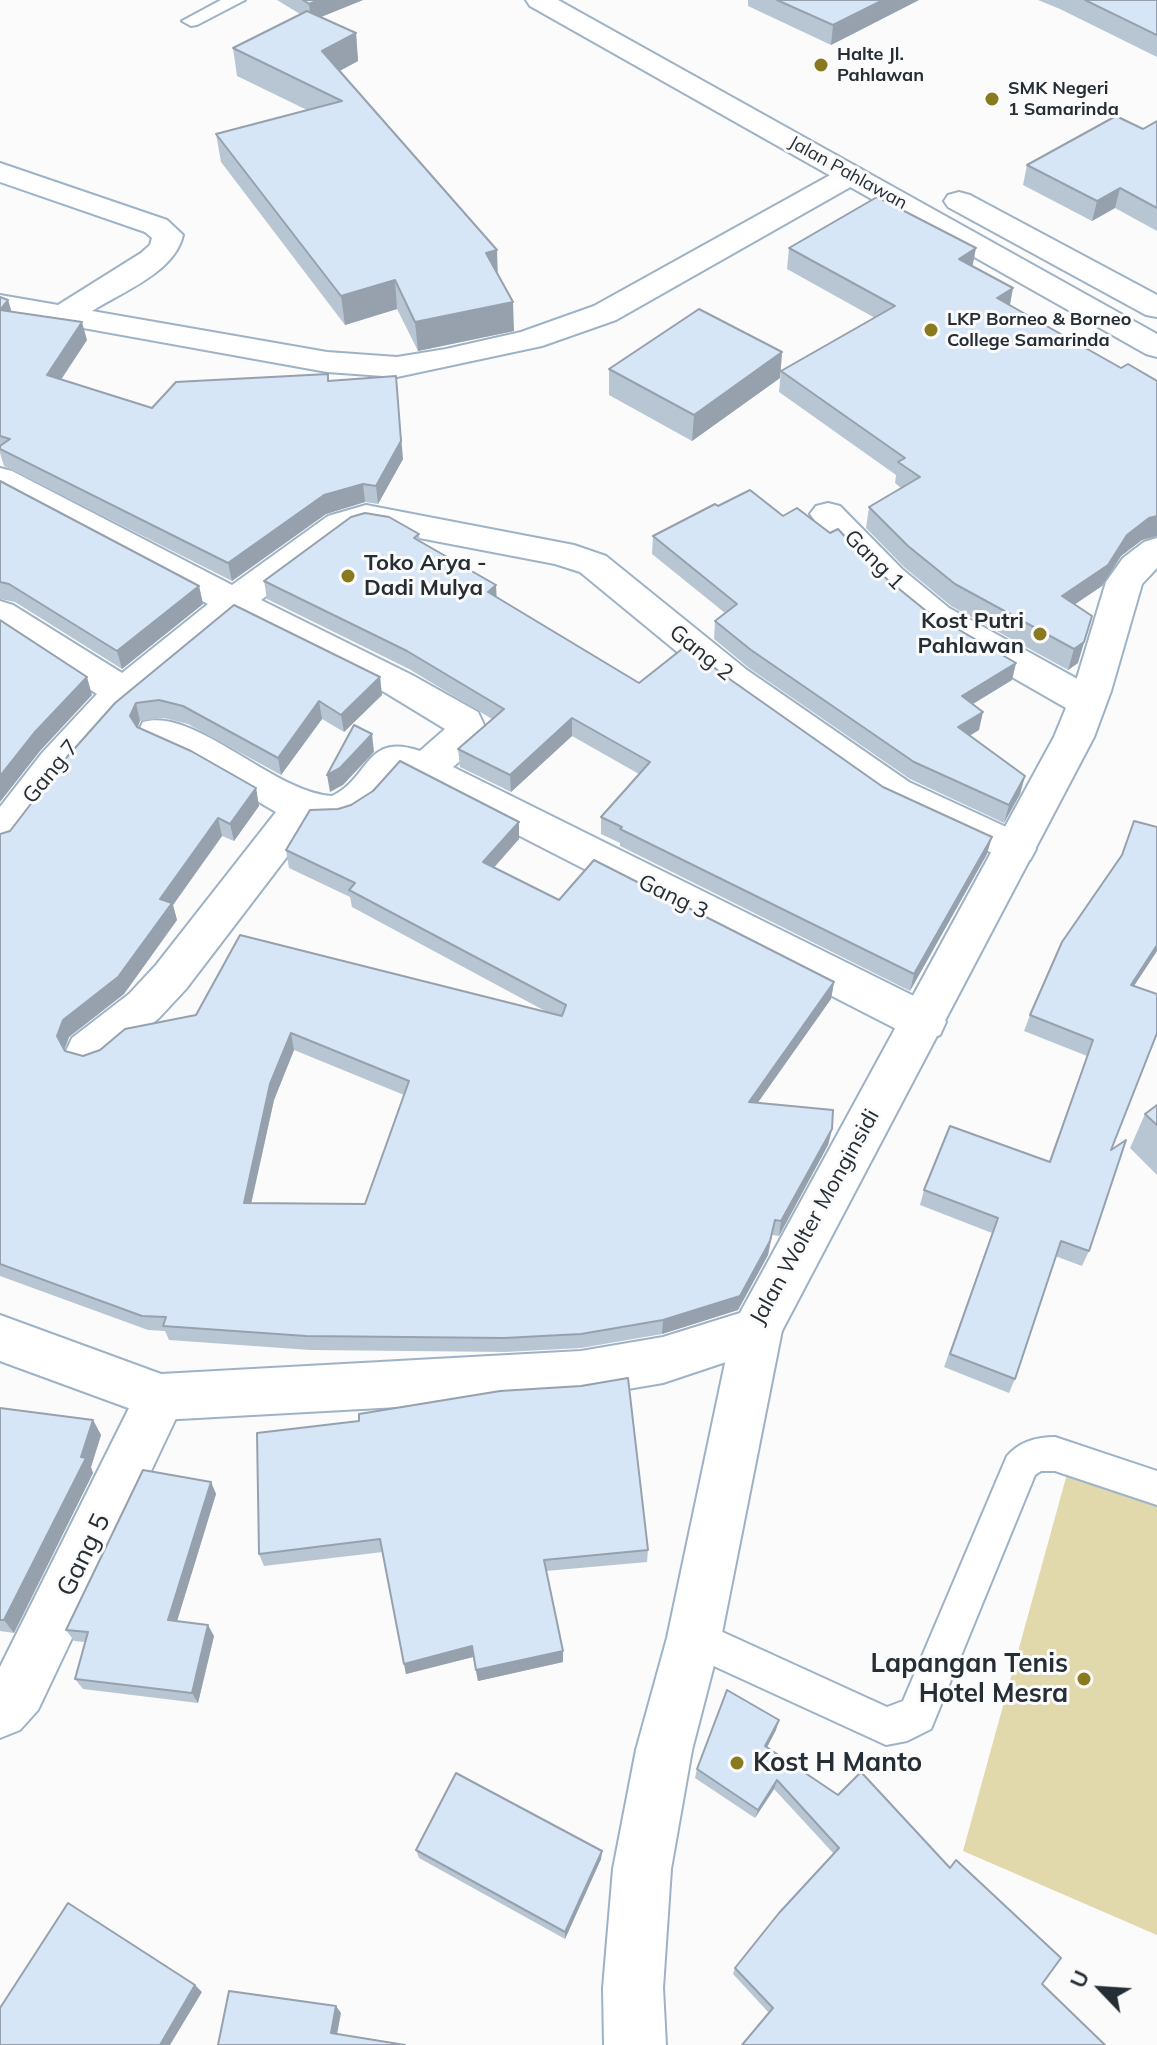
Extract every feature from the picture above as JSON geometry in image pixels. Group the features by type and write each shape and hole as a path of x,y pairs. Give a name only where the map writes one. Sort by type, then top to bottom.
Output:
{"street":[{"name":"Jalan Pahlawan","path":"539,0 1157,347"},
{"name":"Jalan Pahlawan","path":"588,0 840,137"},
{"path":"646,60 674,49"},
{"path":"0,172 156,226 168,235 165,248 152,260 65,314"},
{"path":"0,304 327,362 360,366 419,364 531,339 605,313 851,175"},
{"name":"Jalan Pahlawan","path":"936,189 1157,308"},
{"path":"0,479 234,602 399,684 464,722 466,727 458,741 424,769"},
{"name":"Gang 1","path":"828,514 889,578 936,617 1087,702"},
{"name":"Gang 7","path":"0,836 56,763 114,701 234,602 340,524 366,516"},
{"name":"Gang 2","path":"366,516 561,553 593,564 734,679 895,792 1016,849"},
{"name":"Jalan Wolter Monginsidi","path":"0,1338 161,1397 581,1374 678,1356 757,1330 1074,737 1124,582 1136,566 1157,550"},
{"path":"0,614 114,701"},
{"path":"88,1051 144,1006 171,977 303,807 216,758 157,732"},
{"name":"Gang 3","path":"303,807 334,811 348,807 387,765 398,758 924,1022"},
{"path":"635,2045 633,1988 642,1869 664,1750 694,1638 757,1330"},
{"name":"Gang 5","path":"0,1710 18,1690 161,1397"}],"lane":[{"path":"191,21 236,0"},
{"path":"694,1638 886,1726 907,1722 917,1715 1019,1468 1027,1459 1041,1453 1055,1454 1157,1488"}],"shaded area":[{"name":"Lapangan Tenis Hotel Mesra","path":"1067,1474 1157,1507 1157,1935 963,1851"}],"building":[{"path":"777,0 883,0 833,25"},
{"path":"1085,0 1157,0 1157,35"},
{"path":"307,11 356,33 322,51 497,250 486,253 513,302 415,322 395,280 341,296 216,134 342,101 233,48"},
{"path":"1116,116 1143,129 1157,121 1157,208 1120,188 1097,201 1027,165"},
{"path":"877,197 976,248 959,259 1013,288 997,298 1121,368 1128,364 1157,381 1157,516 1149,518 1127,535 1108,565 1062,596 1092,616 1084,642 1074,649 955,584 908,546 869,507 920,477 898,462 905,458 781,371 895,306 789,248"},
{"path":"0,297 8,300 0,310"},
{"path":"699,309 782,352 694,415 609,369"},
{"path":"0,310 82,322 47,375 152,408 176,382 328,374 328,381 396,376 401,441 376,486 363,484 324,495 228,563 0,449 10,439 0,436"},
{"path":"0,481 199,586 117,651 9,584 0,582"},
{"path":"750,490 783,516 797,508 830,533 838,529 877,571 925,610 1016,663 962,696 983,712 958,727 1025,776 1009,805 914,762 751,650 715,621 737,604 653,536"},
{"path":"365,513 389,517 419,534 414,538 496,585 488,592 639,683 687,645 721,673 883,787 992,837 914,974 601,817 650,762 572,718 510,775 458,749 504,709 407,651 264,581 351,517"},
{"path":"234,605 380,677 341,715 319,701 278,758 183,706 159,700 136,703 130,716 137,727 191,751 256,788 230,824 218,818 160,899 172,903 118,977 63,1020 57,1036 65,1051 83,1056 100,1050 125,1029 196,1015 240,935 562,1016 566,1005 349,890 355,883 286,850 310,810 351,805 373,791 400,761 519,822 483,862 559,900 594,860 834,982 749,1102 833,1110 832,1129 781,1221 775,1220 770,1241 740,1296 663,1320 581,1334 504,1338 306,1336 163,1326 166,1317 142,1316 0,1264 0,834 10,831 67,757 115,703","holes":["291,1033 409,1081 365,1204 244,1203 270,1084"]},
{"path":"0,620 87,677 34,733 0,776"},
{"path":"354,725 372,734 340,768 327,775"},
{"path":"1134,821 1157,827 1157,945 1131,985 1157,994 1157,1033 1111,1150 1126,1140 1089,1251 1061,1241 1015,1379 950,1354 998,1218 924,1190 950,1126 1050,1162 1093,1040 1030,1015 1062,942 1122,855"},
{"path":"1157,1105 1157,1125 1145,1114"},
{"path":"628,1378 648,1550 544,1560 563,1651 476,1670 472,1646 404,1664 380,1539 259,1554 257,1433 359,1421 359,1414 500,1391 581,1386"},
{"path":"0,1408 93,1420 81,1457 86,1458 4,1620 0,1620"},
{"path":"143,1470 211,1482 168,1620 208,1625 192,1693 75,1679 88,1632 66,1630"},
{"path":"727,1690 779,1720 765,1746 838,1795 861,1772 950,1868 956,1860 1061,1958 1042,1984 1105,2045 742,2045 773,2008 735,1968 779,1913 839,1848 777,1780 758,1810 697,1769"},
{"path":"456,1773 602,1851 565,1932 416,1850"},
{"path":"68,1903 195,1985 160,2045 0,2045 0,2008"},
{"path":"229,1991 336,2006 331,2033 405,2045 218,2045"}],"place":[{"name":"Halte Jl. Pahlawan","path":"821,65"},
{"name":"SMK Negeri 1 Samarinda","path":"992,99"},
{"name":"LKP Borneo & Borneo College Samarinda","path":"931,330"},
{"name":"Toko Arya - Dadi Mulya","path":"348,576"},
{"name":"Kost Putri Pahlawan","path":"1040,634"},
{"name":"Lapangan Tenis Hotel Mesra","path":"1084,1679"},
{"name":"Kost H Manto","path":"737,1763"}]}
